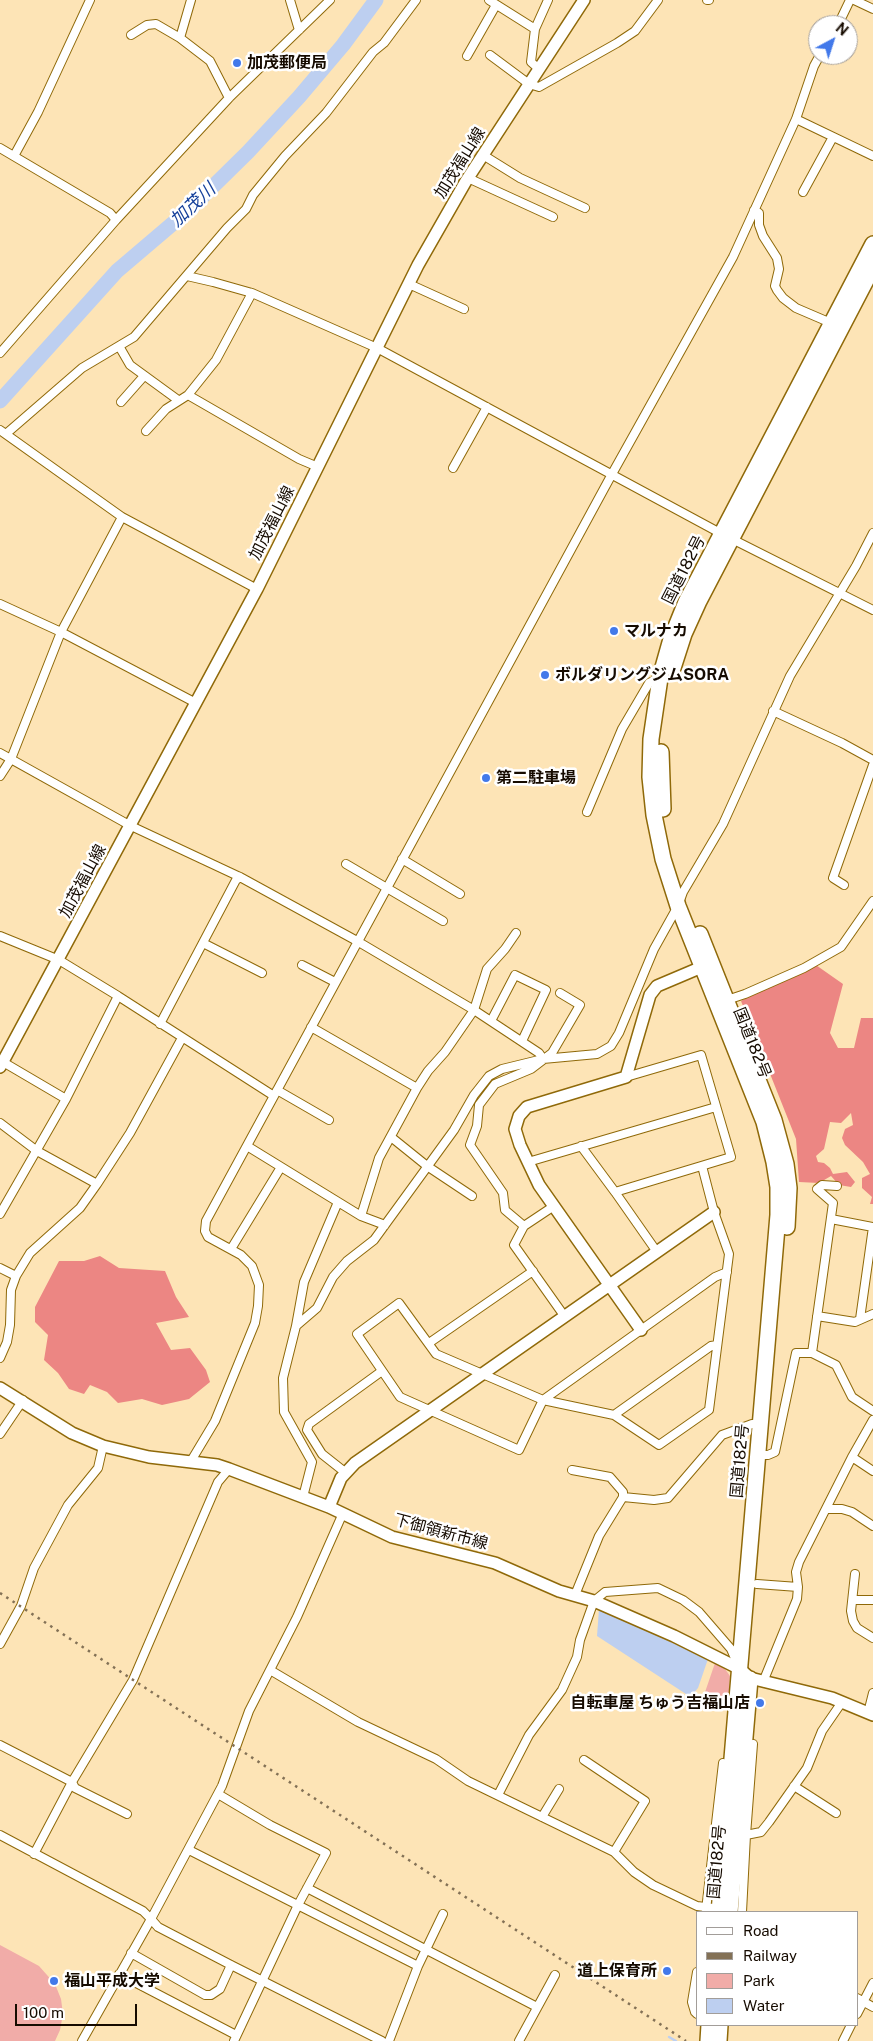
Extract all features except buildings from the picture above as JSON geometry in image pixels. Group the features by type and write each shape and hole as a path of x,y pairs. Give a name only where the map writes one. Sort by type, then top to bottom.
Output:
{"highway":[{"name":"国道182号","path":"681,899 664,812 661,774 661,736 665,703 673,667 684,634 727,537 831,323 873,244"},
{"name":"国道182号","path":"711,1910 740,1728 751,1676 763,1455 760,1424 778,1215 778,1187 764,1122 722,1002 663,859 654,815 651,786 651,739 660,678 671,638 686,602 727,537 873,267"},
{"name":"国道182号","path":"722,1002 774,1120 786,1164 789,1188 763,1455 751,1676"},
{"name":"国道182号","path":"739,1911 740,1728"},
{"path":"723,1763 740,1728 753,1744"},
{"path":"708,2041 709,2026"},
{"path":"719,2041 720,2026"}],"main road":[{"name":"加茂福山線","path":"1,1065 257,589 409,284 468,178 584,0"},
{"path":"641,1330 539,1185 515,1129 519,1116 527,1107 626,1076 650,995 657,986 708,965"},
{"path":"329,1507 341,1478 355,1463 714,1212"},
{"name":"下御領新市線","path":"0,1388 23,1400 72,1433 103,1446 149,1457 229,1469 344,1513 370,1528 392,1537 495,1563 559,1591 594,1601 674,1636 751,1676 832,1698 871,1714"}],"street":[{"path":"14,156 38,112 90,0"},
{"path":"180,38 191,0"},
{"path":"290,0 299,30"},
{"path":"0,353 116,220 229,98 330,0"},
{"path":"257,589 122,516 2,432 76,372 134,337 227,228 246,209 254,195 285,156 326,114 373,52 384,44 416,0"},
{"path":"539,69 531,62 535,29 548,0"},
{"path":"490,55 529,84 539,87 618,43 635,31 658,0"},
{"path":"844,15 852,0 873,9"},
{"path":"466,56 493,2 535,29"},
{"path":"131,35 148,25 156,24 180,38 210,61 229,98"},
{"path":"191,1462 215,1421 255,1323 259,1285 252,1266 231,1249 208,1237 205,1230 206,1221 612,474 733,257 796,119 815,65"},
{"path":"796,119 873,156"},
{"path":"803,192 833,137"},
{"path":"0,148 110,213 116,220"},
{"path":"483,155 520,178 585,208"},
{"path":"468,178 553,217"},
{"path":"754,210 759,213 759,225 763,236 777,258 779,269 775,286 777,290 783,298 796,308 831,323"},
{"path":"187,276 252,294 377,348 727,537 873,610"},
{"path":"409,284 464,309"},
{"path":"146,431 166,409 188,395 216,360 252,294"},
{"path":"119,346 130,365 178,400"},
{"path":"121,402 144,376"},
{"path":"188,395 299,459 318,467"},
{"path":"453,468 487,407"},
{"path":"0,776 10,759 61,632 122,516"},
{"path":"296,1326 317,1308 333,1277 347,1261 374,1240 454,1130 474,1095 489,1076 502,1069 543,1059 597,1054 611,1046 633,1002 654,949 723,824 790,676 873,533"},
{"path":"0,604 61,632 196,703"},
{"path":"587,812 622,729 649,683 660,678"},
{"path":"773,711 842,742 873,760"},
{"path":"0,753 131,826 240,876 357,941 474,1010 539,1052 543,1059"},
{"path":"844,884 833,878 873,766"},
{"path":"402,859 460,894"},
{"path":"346,864 443,921"},
{"path":"160,1024 236,880 240,876"},
{"path":"722,1002 746,994 804,968 841,948 873,901"},
{"path":"361,1216 379,1158 417,1088 474,1010 486,969 505,949 516,933"},
{"path":"0,936 59,960 182,1038 276,1093 329,1120"},
{"path":"203,943 262,974"},
{"path":"302,965 335,982"},
{"path":"491,1021 515,975 546,990 522,1041"},
{"path":"524,1226 505,1210 503,1193 470,1145 477,1126 480,1105 495,1084 531,1070 552,1053 580,1005 560,994"},
{"path":"0,1214 66,1099 118,996"},
{"path":"311,1027 417,1088"},
{"path":"0,1358 7,1342 10,1325 11,1290 16,1276 30,1253 80,1208 97,1184 130,1132 182,1038"},
{"path":"615,1192 730,1157 701,1056 626,1076"},
{"path":"1,1065 66,1099"},
{"path":"528,1162 716,1107"},
{"path":"0,1123 37,1151 97,1184"},
{"path":"391,1137 427,1166 472,1196"},
{"path":"247,1146 361,1216 385,1225"},
{"path":"581,1146 657,1252"},
{"path":"702,1166 714,1212 729,1254 709,1410 659,1445 614,1415 543,1400 436,1354 399,1303 357,1334 400,1397 519,1450 543,1400 726,1272"},
{"path":"231,1249 281,1167"},
{"path":"812,1353 833,1203 817,1189 822,1185 837,1186"},
{"path":"303,1497 312,1462 284,1412 283,1378 296,1326 304,1282 338,1202"},
{"path":"554,1206 524,1226 514,1245 565,1317"},
{"path":"831,1219 872,1227 860,1319"},
{"path":"0,1268 16,1276"},
{"path":"429,1343 533,1271"},
{"path":"817,1316 855,1322 873,1314"},
{"path":"614,1415 711,1346 717,1345"},
{"path":"763,1455 775,1452 796,1352 812,1353 836,1365 852,1397 873,1411"},
{"path":"346,1473 322,1454 307,1430 310,1424 382,1371"},
{"path":"0,1434 23,1400"},
{"path":"498,1795 529,1735 562,1690 577,1657 580,1640 594,1601 605,1592 658,1588 683,1600 699,1612 731,1649 751,1676 797,1599 796,1572 799,1562 852,1457 873,1420"},
{"path":"623,1497 654,1500 668,1498 722,1436 752,1424 760,1424"},
{"path":"0,1644 21,1606 34,1568 68,1505 98,1468 103,1446"},
{"path":"852,1457 873,1471"},
{"path":"34,1854 72,1782 133,1680 218,1482 229,1469"},
{"path":"572,1470 610,1477 623,1492 623,1497 599,1536 575,1595"},
{"path":"827,1509 842,1509 852,1512 873,1526"},
{"path":"82,2041 151,1920 218,1794 237,1748 249,1711 297,1617 344,1513"},
{"path":"855,1574 852,1600 853,1621 857,1628 873,1638"},
{"path":"757,1584 798,1587"},
{"path":"852,1600 873,1600"},
{"path":"270,1670 358,1722 436,1759 468,1781 614,1852 634,1872 653,1885 697,1906 711,1910 723,1763"},
{"path":"871,1714 873,1693"},
{"path":"746,1835 762,1832 807,1768 822,1731 842,1702"},
{"path":"739,1911 753,1744"},
{"path":"0,1745 72,1782 76,1788 126,1814"},
{"path":"584,1760 645,1801 614,1852"},
{"path":"794,1786 836,1813"},
{"path":"542,1817 559,1790"},
{"path":"119,1974 235,2038 261,1980 326,1853 270,1825 218,1794"},
{"path":"0,1835 143,1911 158,1927 382,2041"},
{"path":"189,1850 418,1966"},
{"path":"307,1888 537,2008"},
{"path":"389,2041 418,1966 443,1914"},
{"path":"131,1953 206,1995 211,1995 220,1989 231,1965"},
{"path":"520,2041 555,1975"},
{"path":"696,1978 692,2002 696,2013"},
{"path":"873,1983 860,2000 873,2007"},
{"path":"843,2041 850,2026"}],"green space":[{"path":"715,1663 725,1669 730,1676 728,1706 703,1698"},
{"path":"0,1945 39,1966 55,1984 61,1999 63,2014 60,2030 55,2041 0,2041"}],"shaded area":[{"path":"813,963 843,984 830,1033 838,1048 854,1048 861,1018 873,1018 873,1204 870,1204 872,1197 862,1188 862,1178 870,1174 863,1162 845,1145 842,1138 845,1129 853,1125 851,1113 841,1123 830,1122 824,1149 816,1156 818,1162 824,1163 833,1174 847,1172 855,1182 851,1187 839,1185 831,1176 819,1183 799,1182 796,1139 741,1001"},
{"path":"100,1256 119,1268 165,1271 176,1297 189,1317 156,1323 171,1350 190,1348 206,1370 210,1382 189,1399 162,1405 142,1399 118,1403 107,1392 90,1385 84,1394 69,1389 58,1373 44,1360 48,1335 35,1322 35,1307 59,1261 84,1261"}],"water":[{"path":"599,1609 708,1659 698,1688 692,1695 686,1694 597,1636"}],"waterway":[{"name":"加茂川","path":"0,401 117,271 191,208 248,152 299,97 343,45 376,0"},
{"path":"669,2037 676,2041"}],"railway":[{"path":"0,1593 686,2041"}],"place":[{"name":"加茂郵便局","path":"237,63"},
{"name":"マルナカ","path":"614,631"},
{"name":"ボルダリングジムSORA","path":"545,675"},
{"name":"第二駐車場","path":"486,778"},
{"name":"自転車屋 ちゅう吉福山店","path":"760,1703"},
{"name":"道上保育所","path":"667,1971"},
{"name":"福山平成大学","path":"54,1981"}]}
